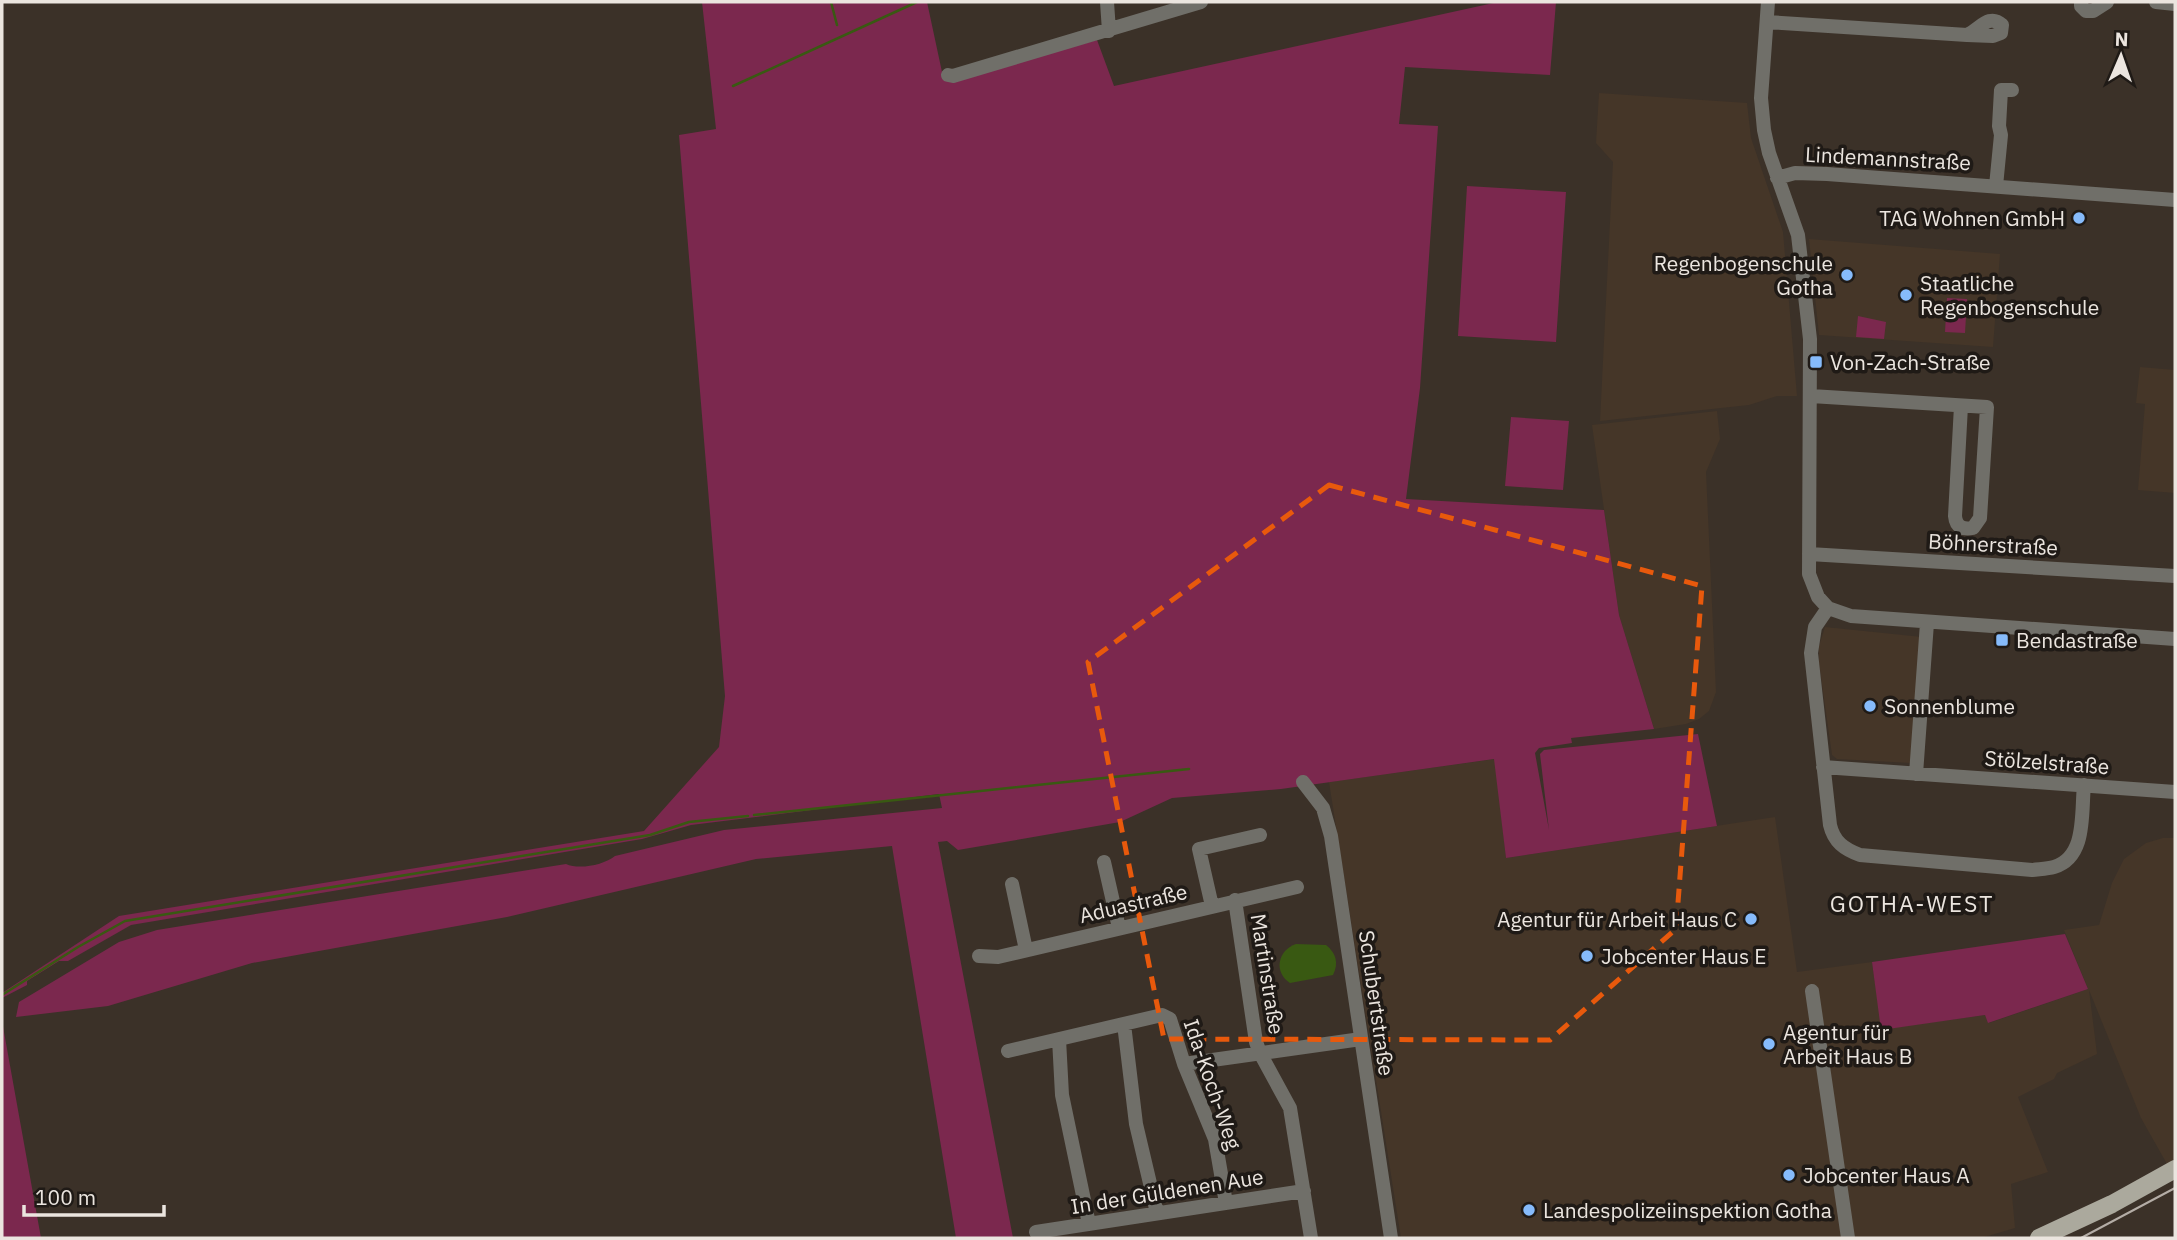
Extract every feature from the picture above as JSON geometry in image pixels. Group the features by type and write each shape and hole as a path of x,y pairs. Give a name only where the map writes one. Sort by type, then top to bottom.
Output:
{"main road":[{"path":"2039,1238 2100,1210 2175,1169"}],"street":[{"path":"1107,2 1109,31"},
{"path":"948,75 953,76 1109,31 1201,2"},
{"path":"1768,2 1761,98 1764,130 1777,178 1798,235 1810,336 1809,554 1812,585 1818,597 1828,608 1851,616 2175,639"},
{"path":"2081,2 2086,11 2093,11 2107,2"},
{"path":"2156,2 2175,4"},
{"path":"1767,22 1967,35"},
{"name":"Lindemannstraße","path":"1996,186 2001,135 2001,90 2012,90"},
{"name":"Lindemannstraße","path":"1777,178 1796,173 2175,200"},
{"path":"1811,396 1987,407 1980,518 1973,528 1966,530 1956,522 1955,516 1961,406"},
{"name":"Böhnerstraße","path":"1809,554 2175,576"},
{"path":"1828,608 1815,627 1811,653 1831,831 1844,849 1860,855 2032,870 2055,866 2069,859 2078,846 2084,785"},
{"path":"1916,774 1927,623"},
{"name":"Stölzelstraße","path":"1823,767 2175,792"},
{"name":"Schubertstraße","path":"1303,782 1318,799 1328,820 1391,1238"},
{"path":"1212,906 1199,849 1260,835"},
{"path":"1104,862 1119,928"},
{"path":"1012,884 1026,950"},
{"name":"Aduastraße","path":"979,956 998,957 1297,887"},
{"name":"Martinstraße","path":"1235,900 1256,1042 1290,1108 1311,1238"},
{"path":"1812,991 1848,1238"},
{"name":"Ida-Koch-Weg","path":"1008,1051 1162,1015 1170,1018 1184,1065 1215,1139 1226,1203"},
{"path":"1124,1024 1136,1124 1157,1213"},
{"path":"1059,1039 1062,1095 1089,1224"},
{"path":"1184,1065 1361,1040"},
{"name":"In der Güldenen Aue","path":"1036,1232 1304,1191"}],"highlighted area":[{"path":"1329,485 1702,586 1676,929 1550,1040 1164,1039 1088,662"}],"shaded area":[{"path":"702,2 927,2 942,72 948,81 1097,40 1114,86 1498,2 1556,2 1550,75 1405,67 1399,124 1438,126 1420,388 1406,499 1604,510 1619,615 1654,729 1571,738 1572,743 1539,748 1535,753 1549,830 1540,754 1544,750 1698,734 1717,826 1506,858 1494,759 1281,789 1172,798 1120,822 958,850 947,841 938,842 1013,1238 956,1238 892,846 756,859 507,917 252,963 108,1006 16,1017 19,1002 119,942 157,930 566,864 591,866 615,856 724,830 942,808 939,794 691,825 642,839 131,925 68,961 59,961 27,981 27,985 2,998 2,993 119,916 644,831 719,747 725,696 679,135 716,129"},
{"path":"1599,93 1747,103 1751,138 1783,232 1797,396 1777,396 1749,405 1600,421 1613,162 1596,143"},
{"path":"1467,186 1566,192 1556,342 1458,336"},
{"name":"Staatliche Regenbogenschule","path":"1809,239 2000,254 1993,347 1819,335"},
{"path":"1947,298 1967,299 1965,333 1945,332"},
{"path":"1858,316 1886,322 1884,339 1856,337"},
{"path":"2140,367 2175,370 2175,493 2138,490 2145,404 2136,403"},
{"path":"1717,411 1720,439 1706,472 1716,692 1709,711 1699,719 1654,729 1619,615 1592,425"},
{"path":"1511,417 1569,421 1563,490 1505,486"},
{"name":"Sonnenblume","path":"1825,627 1922,637 1911,763 1837,759 1832,755 1819,663 1819,646"},
{"path":"1495,759 1506,858 1775,817 1797,972 1872,962 1882,1029 1985,1015 1989,1023 2088,989 2064,930 2099,925 2112,883 2124,859 2146,843 2175,838 2175,1159 2167,1164 2141,1118 2089,990 2097,1054 2057,1073 2054,1079 2018,1097 2048,1172 2011,1184 2015,1228 1981,1238 1401,1238 1329,782"},
{"path":"2065,934 2088,989 1988,1023 1985,1015 1881,1030 1872,962"},
{"path":"1296,944 1326,945 1336,959 1333,975 1290,983 1281,973 1280,962 1285,951"},
{"path":"2,1021 41,1238 2,1238"}],"waterway":[{"path":"831,2 837,25"},
{"path":"733,86 917,2"},
{"path":"754,815 1189,769"},
{"path":"2,995 125,921 650,835 689,822 748,816"}],"tram line":[{"path":"2081,1238 2175,1188"}],"place":[{"name":"TAG Wohnen GmbH","path":"2079,218"},
{"name":"Regenbogenschule Gotha","path":"1847,275"},
{"name":"Staatliche Regenbogenschule","path":"1906,295"},
{"name":"Von-Zach-Straße","path":"1816,362"},
{"name":"Bendastraße","path":"2002,640"},
{"name":"Sonnenblume","path":"1870,706"},
{"name":"Agentur für Arbeit Haus C","path":"1751,919"},
{"name":"Jobcenter Haus E","path":"1587,956"},
{"name":"Agentur für Arbeit Haus B","path":"1769,1044"},
{"name":"Jobcenter Haus A","path":"1789,1175"},
{"name":"Landespolizeiinspektion Gotha","path":"1529,1210"}],"district":[{"name":"GOTHA-WEST","path":"1912,903"}]}
